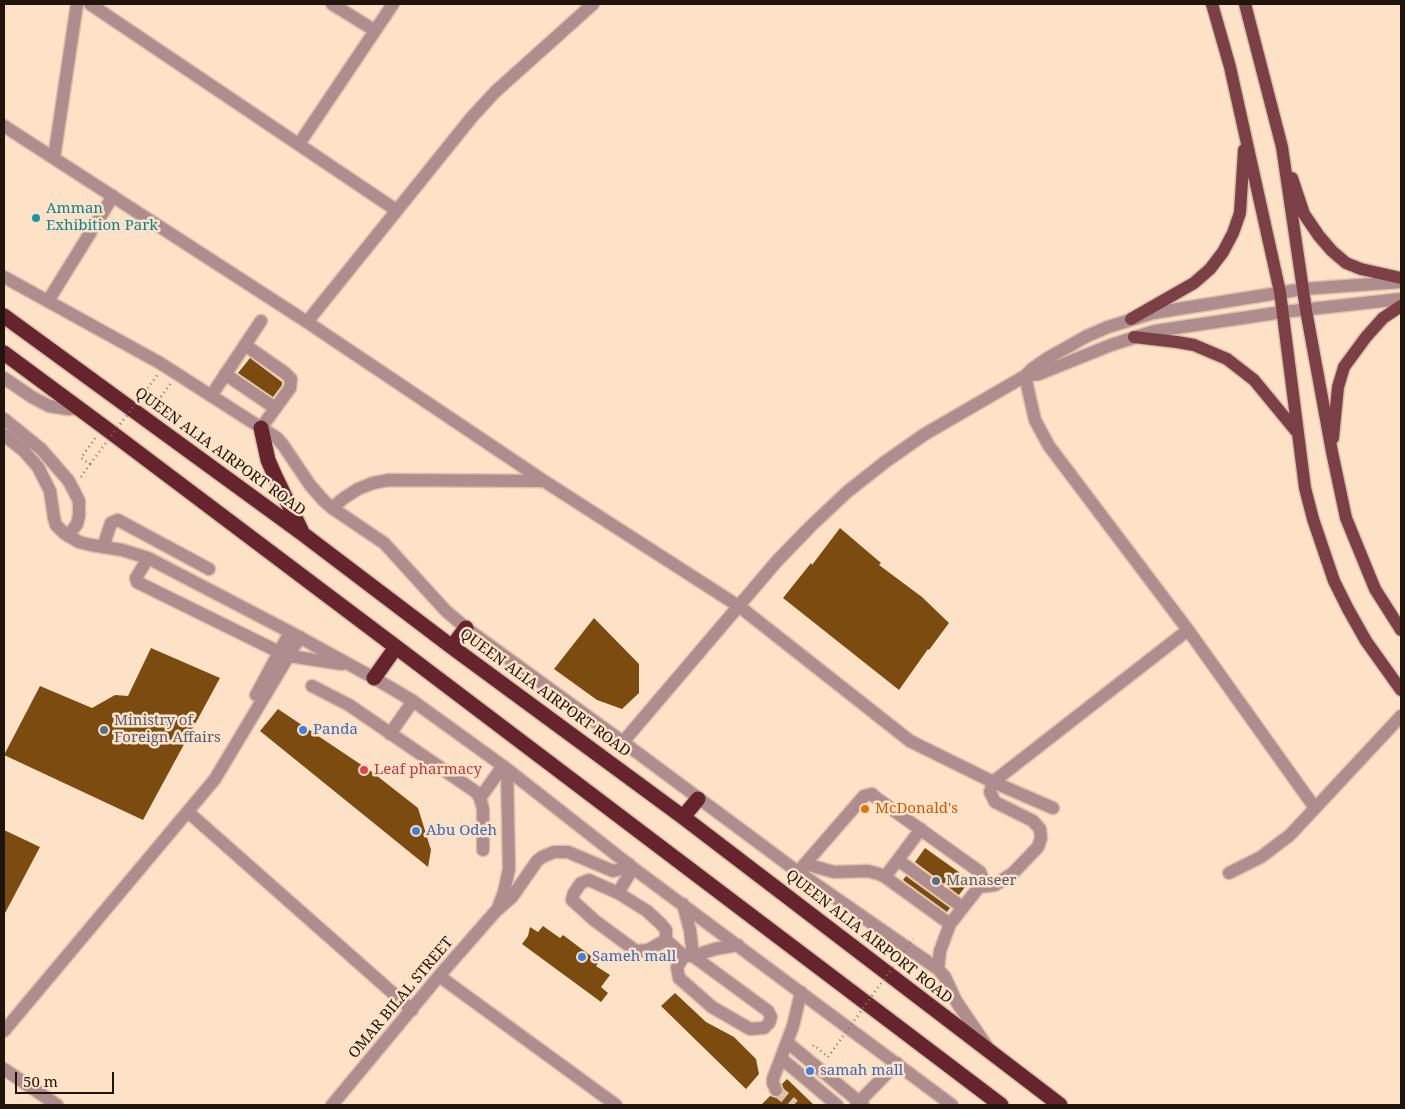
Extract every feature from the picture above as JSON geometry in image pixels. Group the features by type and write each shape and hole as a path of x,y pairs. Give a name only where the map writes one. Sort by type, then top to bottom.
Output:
{"highway":[{"name":"QUEEN ALIA AIRPORT ROAD","path":"4,316 303,534 452,647 683,817 1060,1105"},
{"path":"4,353 396,646 1001,1105"},
{"path":"261,428 268,460 303,534"},
{"path":"452,647 466,628"},
{"path":"374,678 396,646"},
{"path":"683,817 698,799"}],"main road":[{"path":"1212,4 1230,67 1280,292 1296,431 1305,488 1322,550 1334,581 1366,642 1401,690"},
{"path":"1245,4 1282,147 1304,214 1318,236 1346,263 1361,269 1401,278"},
{"path":"1131,319 1194,283 1210,269 1223,252 1233,233 1240,212 1244,128"},
{"path":"1282,147 1306,310 1346,518 1375,589 1401,630"},
{"path":"1332,452 1338,387 1344,367 1383,318 1401,306"},
{"path":"1134,337 1194,345 1227,359 1254,380 1296,431"}],"street":[{"path":"54,158 77,4"},
{"path":"90,4 396,210"},
{"path":"332,4 374,30"},
{"path":"298,144 393,4"},
{"path":"307,322 472,117 489,99 593,4"},
{"path":"4,126 307,322 544,480 740,607 899,734 924,749 1053,808"},
{"path":"48,301 113,196"},
{"path":"4,277 160,363 277,438 310,485 332,508 384,543 446,611 466,628 698,799 802,868 938,969 945,977 956,1001 994,1056"},
{"path":"623,742 740,607 777,561 847,492 925,434 1025,376 1042,362 1086,336 1131,319 1177,308 1303,289 1401,282"},
{"path":"1025,376 1039,374 1134,337 1179,326 1401,299"},
{"path":"211,396 261,321"},
{"path":"245,345 285,373 290,379 290,388 261,428"},
{"path":"225,374 275,408"},
{"path":"1025,376 1035,420 1049,446 1188,630 1315,808"},
{"path":"4,378 32,398 49,406 78,408"},
{"path":"4,419 40,449 73,489 79,501 79,516 77,524 68,536"},
{"path":"4,435 24,451 38,467 50,491 54,518 60,529 68,536 85,544 133,553 148,558 295,635 413,701 505,768 631,866 952,1105"},
{"path":"332,508 358,489 373,483 389,480 544,480"},
{"path":"104,547 111,523 118,520 209,569"},
{"path":"133,553 143,533"},
{"path":"148,558 136,578 137,582 284,654 352,666"},
{"path":"979,887 996,885 1014,873 1038,847 1041,838 1040,829 1033,821 994,802 990,792 993,782 1188,630"},
{"path":"4,1032 214,780 295,635"},
{"path":"312,686 337,698 470,788 480,798 483,809 483,850"},
{"path":"390,734 413,701"},
{"path":"1229,873 1253,861 1290,835 1401,716"},
{"path":"480,798 505,768"},
{"name":"OMAR BILAL STREET","path":"495,912 504,892 509,869 505,768"},
{"path":"802,868 864,796 872,794 980,872 982,882 950,924 940,952 938,969"},
{"path":"188,812 412,1010"},
{"path":"885,877 922,829"},
{"name":"OMAR BILAL STREET","path":"332,1105 439,976 495,912 512,897 537,861 548,854 561,851 568,852 613,871 631,866"},
{"path":"898,860 962,907"},
{"path":"618,893 631,866"},
{"path":"802,868 834,872 868,871 885,877 950,924"},
{"path":"589,880 618,893 647,911 661,924 666,930 666,940 648,950 636,951 594,920 572,900 574,893 582,883 589,880"},
{"path":"683,904 690,930 688,956"},
{"path":"666,940 688,956 768,1010 771,1017 769,1023 764,1028 750,1029 712,1006 679,978 678,967 688,956 738,945"},
{"path":"439,976 616,1105"},
{"path":"776,1090 773,1079 788,1043 801,992"},
{"path":"788,1043 859,1104 897,1063"},
{"path":"782,1059 838,1105"},
{"path":"4,1068 57,1105"}],"path":[{"path":"87,449 81,458 90,464 159,373"},
{"path":"828,1057 913,938"}],"building":[{"path":"250,358 282,382 282,385 273,397 238,373"},
{"path":"840,528 881,563 879,565 922,597 949,623 899,690 783,598 811,563 812,565"},
{"path":"594,618 639,664 639,693 622,709 597,700 554,669"},
{"name":"Ministry of Foreign Affairs","path":"151,648 220,678 143,820 4,755 40,686 92,708 115,695 128,696"},
{"path":"278,709 372,772 418,808 431,850 428,867 260,731"},
{"path":"4,830 40,847 4,915"},
{"path":"925,848 970,880 959,895 915,862"},
{"path":"906,876 950,908 947,912 903,880"},
{"path":"543,926 560,938 563,935 599,962 596,966 610,975 601,987 608,993 601,1002 522,944 528,936 530,927 538,932"},
{"path":"675,993 706,1022 734,1037 756,1059 759,1074 746,1089 661,1006"},
{"path":"787,1079 814,1105 761,1105 770,1096 776,1098 782,1095 784,1090 782,1084"}],"tunnel":[{"path":"776,1090 794,1105"}],"place":[{"name":"Amman Exhibition Park","path":"36,218"},
{"name":"Ministry of Foreign Affairs","path":"104,730"},
{"name":"Panda","path":"303,730"},
{"name":"Leaf pharmacy","path":"364,770"},
{"name":"McDonald's","path":"865,809"},
{"name":"Abu Odeh","path":"416,831"},
{"name":"Manaseer","path":"936,881"},
{"name":"Sameh mall","path":"582,957"},
{"name":"samah mall","path":"810,1071"}]}
